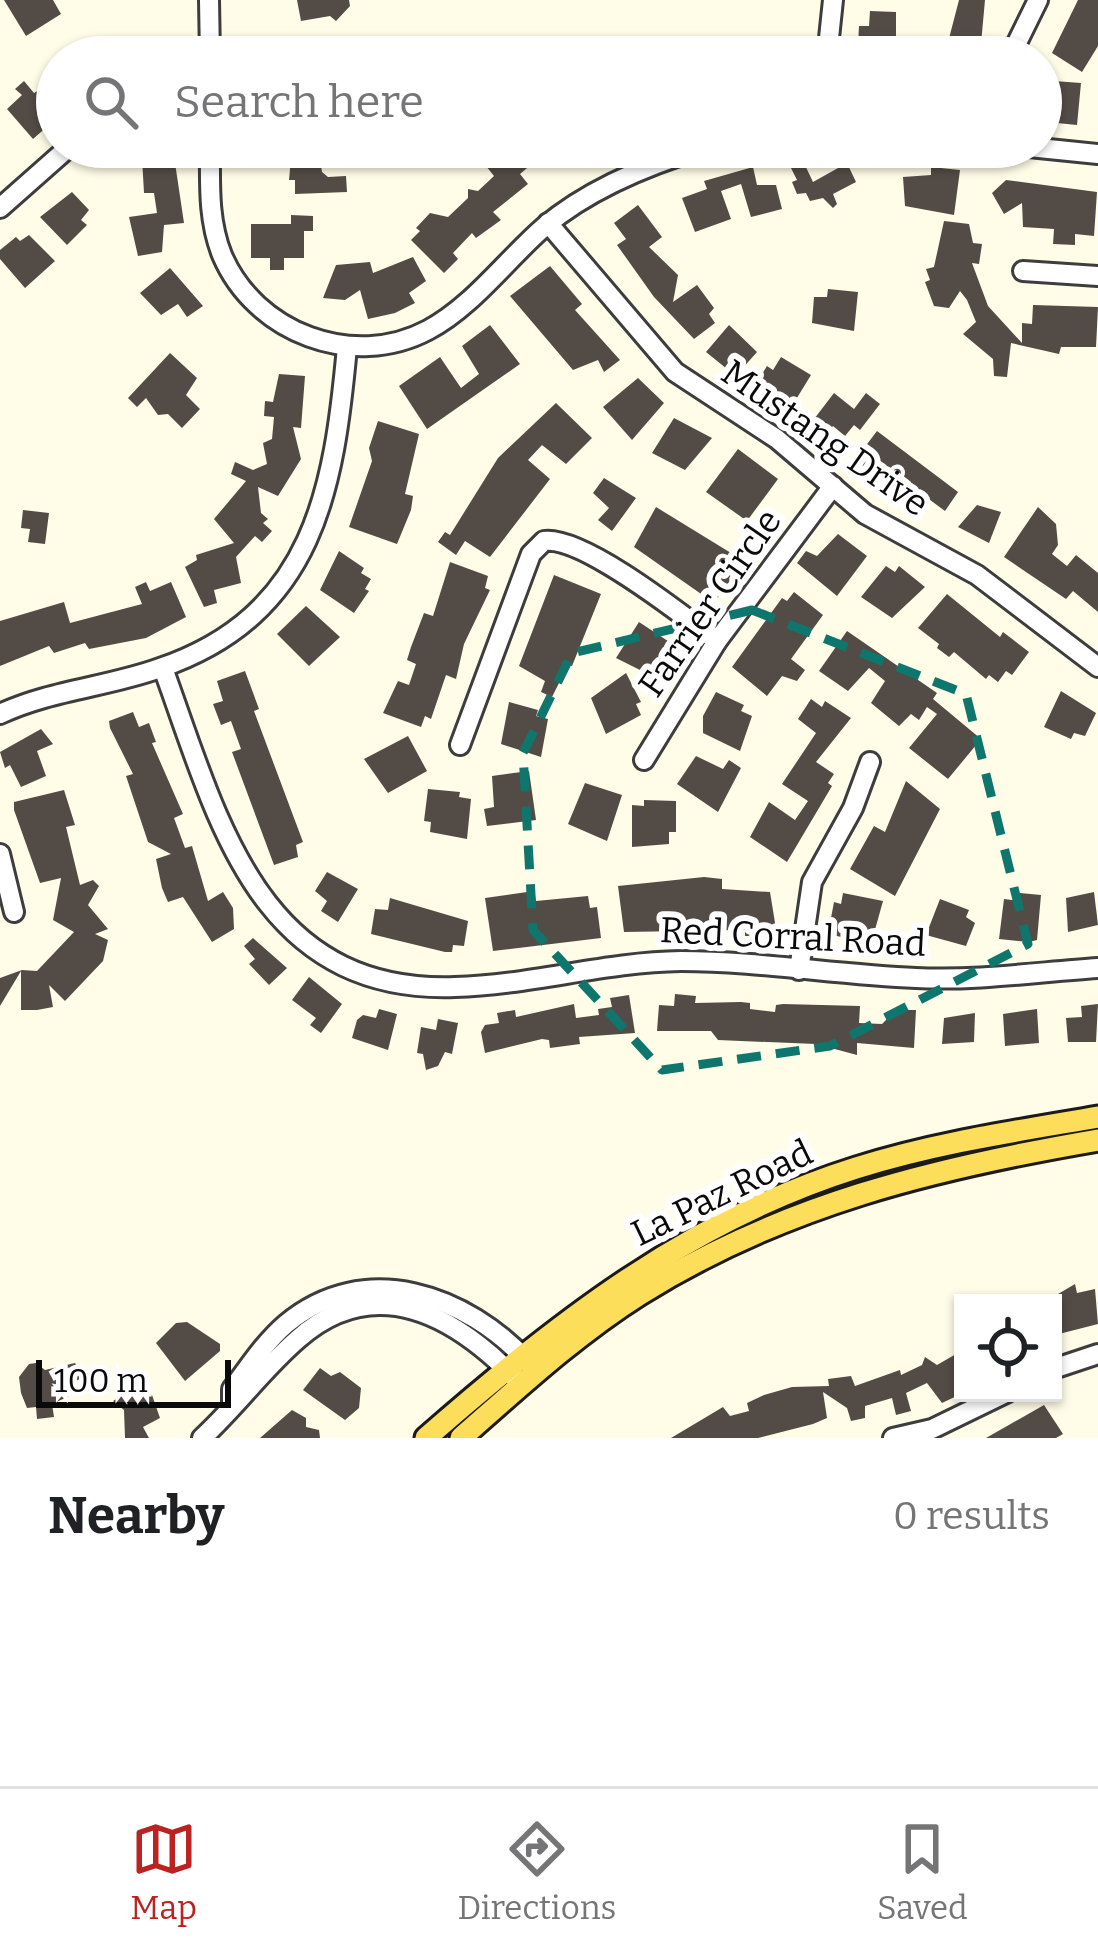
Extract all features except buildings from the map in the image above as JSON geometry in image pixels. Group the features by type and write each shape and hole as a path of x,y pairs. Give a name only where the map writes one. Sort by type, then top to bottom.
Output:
{"main road":[{"name":"La Paz Road","path":"425,1438 513,1361 662,1254 796,1189 910,1153 1098,1117"},
{"name":"La Paz Road","path":"460,1438 529,1378 638,1296 775,1223 916,1175 1098,1140"}],"street":[{"path":"209,0 210,36"},
{"path":"829,36 832,0"},
{"path":"1020,36 1038,0"},
{"path":"1062,150 1098,154"},
{"path":"0,208 45,168"},
{"path":"211,168 212,217 234,278 283,326 347,347 409,338 431,328 548,223 624,178 651,168"},
{"name":"Mustang Drive","path":"548,223 675,372 777,439 898,535 977,574 1098,667"},
{"path":"1023,271 1098,276"},
{"path":"0,714 163,668 234,628 266,600 305,546 331,482 347,347"},
{"name":"Farrier Circle","path":"644,760 717,641 833,486"},
{"path":"460,745 531,554 544,541 566,543 645,587 717,641"},
{"name":"Red Corral Road","path":"163,668 230,851 254,891 283,922 355,968 412,985 456,987 635,962 949,979 1098,968"},
{"path":"800,970 812,882 853,808 870,762"},
{"path":"0,854 14,912"},
{"path":"202,1438 232,1403 232,1389 290,1321 319,1304 378,1288 438,1297 462,1308 529,1378"},
{"path":"1062,1366 1098,1354"},
{"path":"893,1438 932,1430 988,1402"}],"highlighted area":[{"path":"752,610 966,694 1028,944 830,1046 662,1070 533,930 523,753 572,653"}]}
